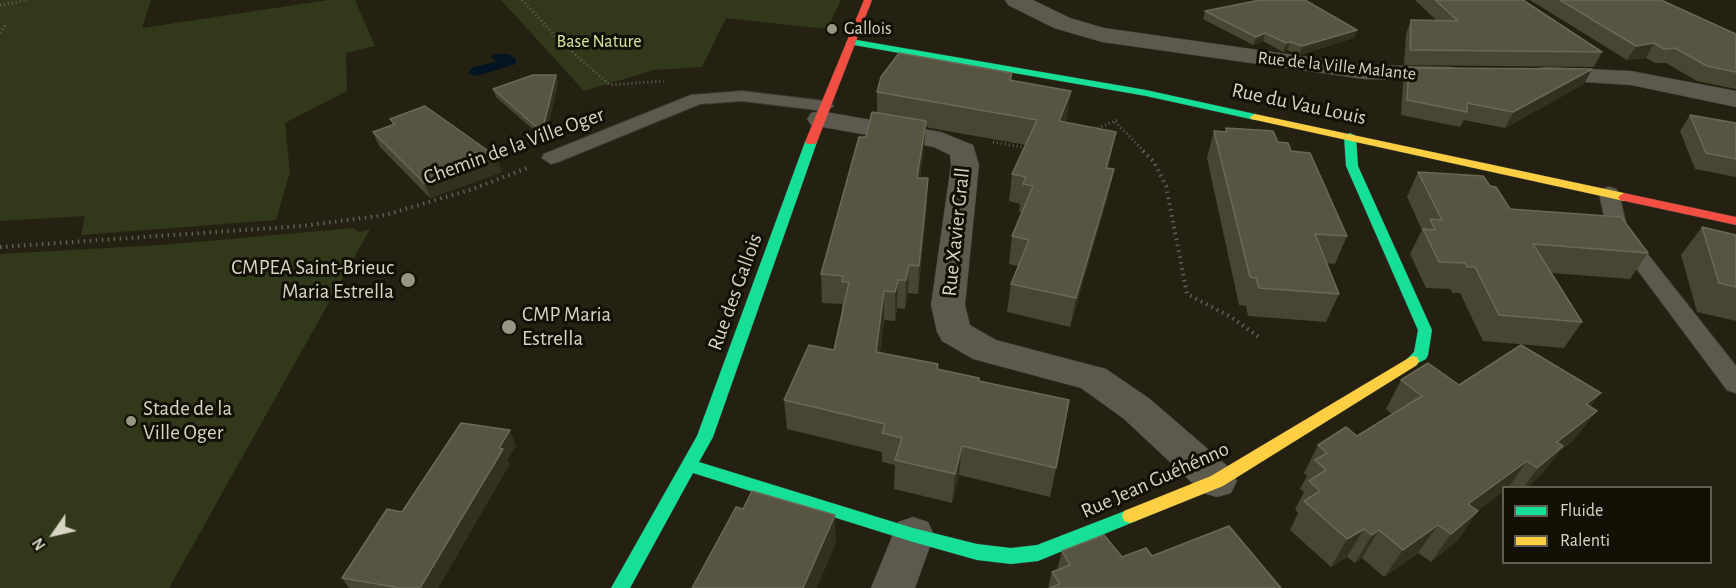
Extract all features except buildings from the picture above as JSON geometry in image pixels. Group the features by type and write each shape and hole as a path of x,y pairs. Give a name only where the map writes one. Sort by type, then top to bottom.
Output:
{"street":[{"name":"Rue des Gallois","path":"620,588 692,466 822,113 868,0"},
{"name":"Rue de la Ville Malante","path":"1016,0 1062,23 1102,35 1364,72 1472,74"},
{"name":"Rue du Vau Louis","path":"851,42 1146,93 1736,221"},
{"path":"1595,53 1631,78"},
{"path":"1520,74 1631,78 1736,99"},
{"name":"Rue Xavier Grall","path":"822,113 941,140 963,151 965,165 948,305 954,332 985,350 1093,378 1137,409 1217,480"},
{"name":"Rue Jean Guéhénno","path":"692,466 913,535 977,552 1011,556 1038,553 1217,480 1421,355 1425,330 1352,166 1350,136"},
{"path":"893,588 913,535"}],"lane":[{"name":"Chemin de la Ville Oger","path":"551,158 697,99 742,96 822,113"},
{"path":"1610,193 1617,229 1736,384"}],"path":[{"path":"0,4 28,0"},
{"path":"522,0 562,43 610,85"},
{"path":"0,33 6,24"},
{"path":"1084,134 1115,122 1146,93"},
{"path":"1115,122 1154,162 1166,186 1187,294 1231,317 1260,338"},
{"path":"963,151 981,140 1032,149"},
{"name":"Chemin de la Ville Oger","path":"0,247 72,244 302,226 385,214 473,189 551,158"}],"green space":[{"path":"0,0 151,0 142,28 328,0 355,0 375,46 346,53 347,91 285,123 290,172 276,220 81,235 85,216 0,221"},
{"name":"Base Nature","path":"501,0 841,0 827,29 726,18 702,67 654,70 584,91"},
{"name":"Stade de la Ville Oger","path":"353,228 360,232 370,229 169,588 0,588 0,254 162,245"}],"water":[{"path":"495,54 509,54 516,59 516,64 477,76 468,73 473,67 497,62 491,57"}],"traffic: fast":[{"path":"851,42 1146,93 1255,117"},
{"path":"1350,136 1352,166 1425,330 1421,355 1412,361"},
{"path":"620,588 705,437 811,142"},
{"path":"691,466 913,535 977,552 1011,556 1038,553 1130,516"}],"traffic: slow":[{"path":"1255,117 1624,197"},
{"path":"1130,516 1217,481 1412,361"}],"traffic: jam":[{"path":"811,142 868,0"},
{"path":"1624,197 1736,221"}],"place":[{"name":"Gallois","path":"832,29"},
{"name":"CMPEA Saint-Brieuc Maria Estrella","path":"408,280"},
{"name":"CMP Maria Estrella","path":"509,327"},
{"name":"Stade de la Ville Oger","path":"131,421"}]}
